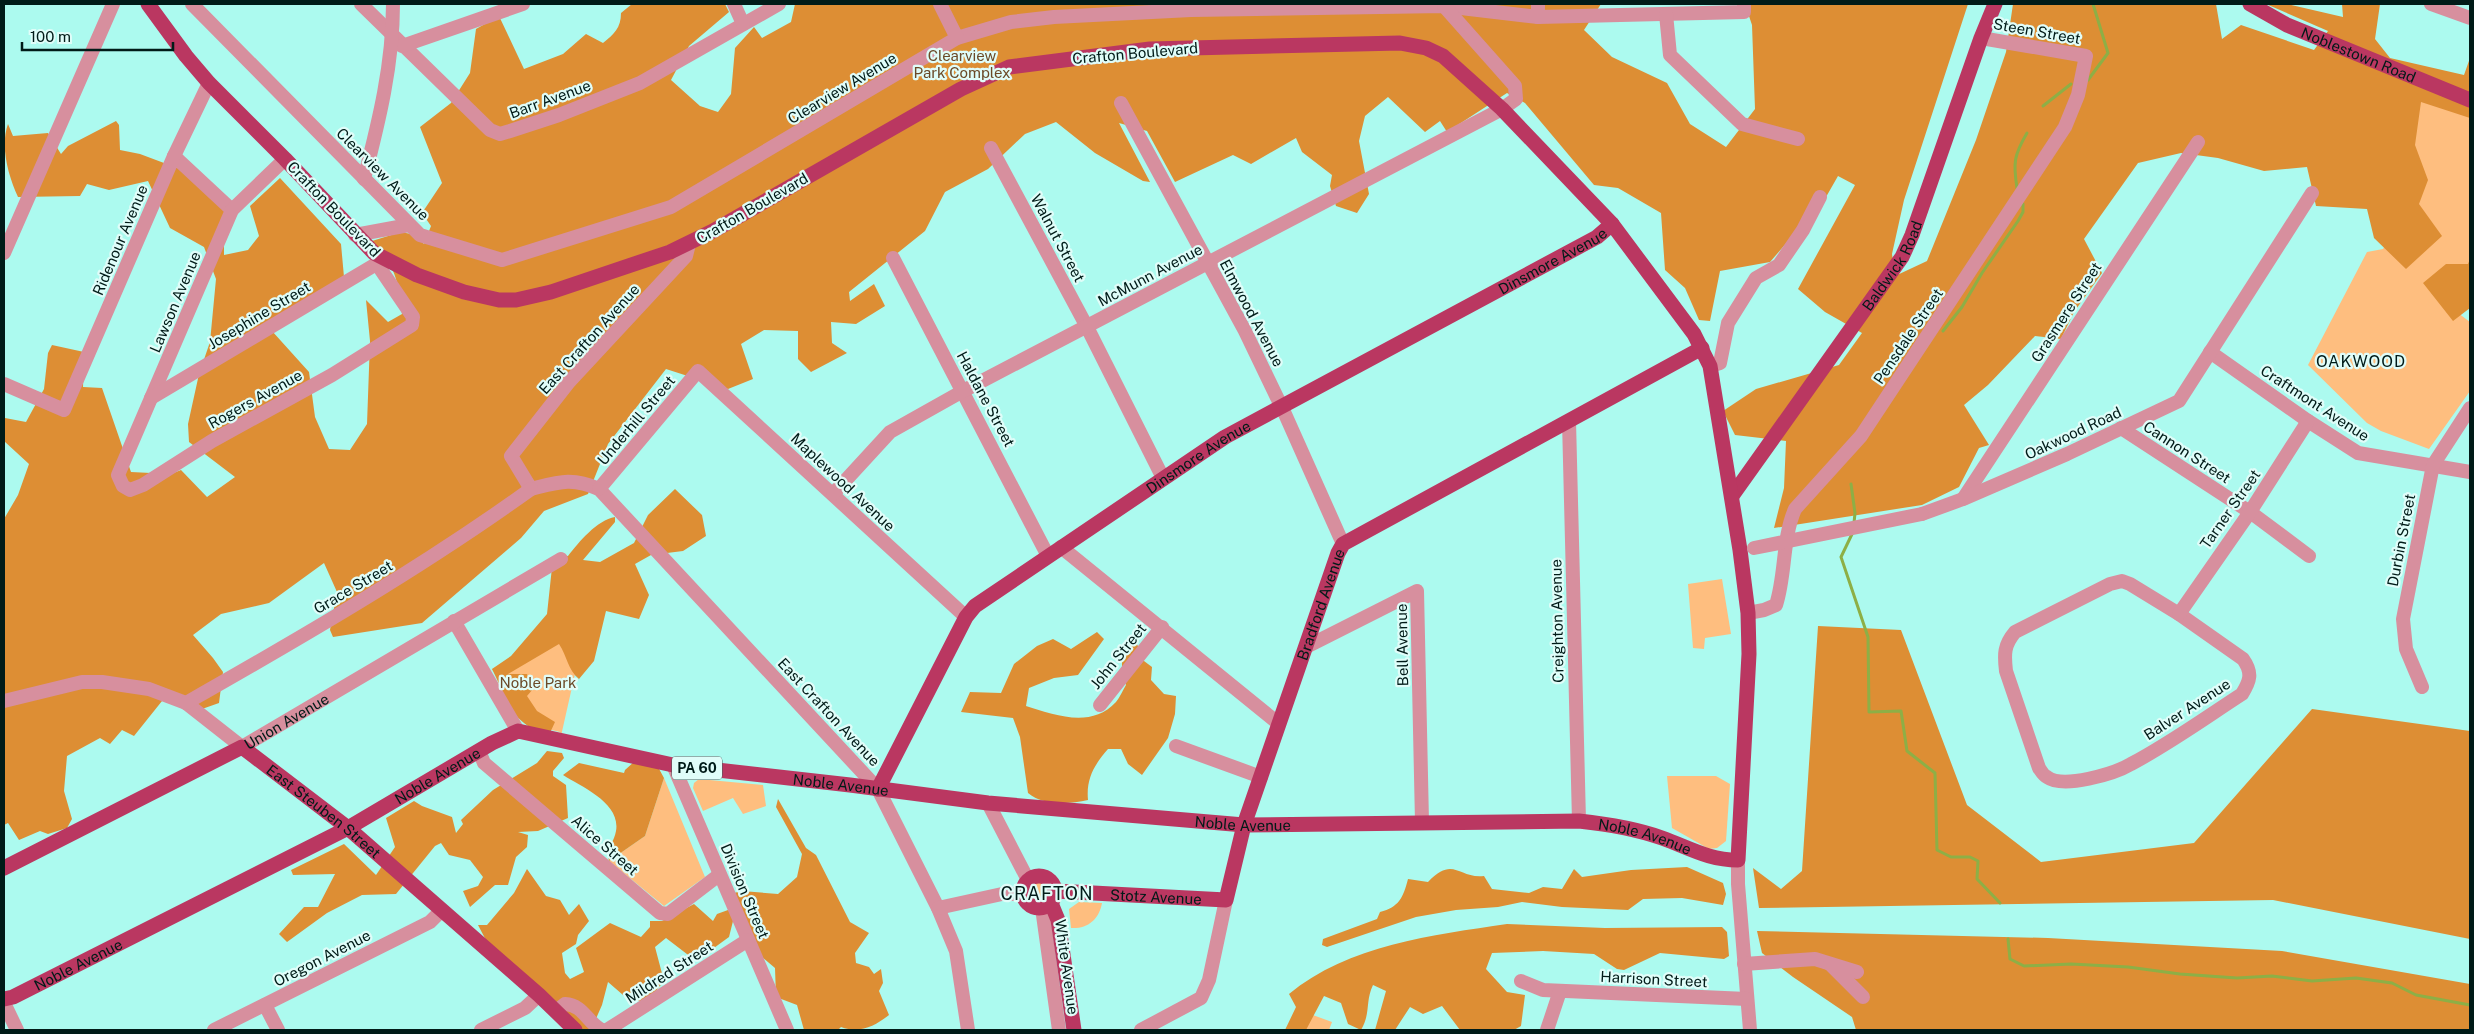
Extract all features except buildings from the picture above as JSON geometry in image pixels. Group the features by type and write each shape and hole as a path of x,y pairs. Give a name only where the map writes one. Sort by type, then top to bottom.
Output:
{"main road":[{"name":"Crafton Boulevard","path":"148,4 186,56 209,83 285,159 380,262 464,292 499,300 516,300 551,292 625,269 689,244 961,89 1008,67 1150,49 1400,43 1426,48 1453,63 1502,109 1612,224 1702,348 1710,366 1732,496 1747,549 1749,654 1738,860"},
{"name":"Baldwick Road","path":"1732,496 1902,257 1912,235 1981,38 1995,4"},
{"name":"Noblestown Road","path":"2250,4 2287,25 2470,100"},
{"name":"Dinsmore Avenue","path":"878,789 966,618 975,606 1225,437 1597,237 1612,224"},
{"name":"Bradford Avenue","path":"1226,900 1244,826 1338,553 1343,544 1702,348"},
{"name":"Noble Avenue","path":"4,999 13,997 348,828 479,750 518,731 673,765 988,803 1244,826 1579,821 1618,825 1661,837 1717,860 1738,860"},
{"name":"East Steuben Street","path":"242,747 348,828 539,995 575,1030"},
{"name":"Union Avenue","path":"4,868 242,747"},
{"path":"1050,900 1028,903 1023,894 1028,880 1033,876 1044,876 1052,882 1050,900 1058,920 1074,1030"},
{"name":"Stotz Avenue","path":"1050,900 1226,900"}],"street":[{"path":"4,253 113,4"},
{"name":"Clearview Avenue","path":"192,4 420,235 502,260 660,212 788,139 957,38 1055,10 1444,6 1666,14 1744,8"},
{"name":"Barr Avenue","path":"361,4 490,130 500,134 559,115 640,83 779,4"},
{"path":"364,179 398,42 394,4"},
{"path":"734,4 743,24"},
{"path":"940,4 957,38"},
{"path":"2431,4 2470,18"},
{"path":"398,42 514,5"},
{"path":"1444,6 1515,86 1516,99 1502,109"},
{"path":"1666,14 1670,55 1742,124 1798,139"},
{"name":"Steen Street","path":"1981,38 2086,56"},
{"name":"Pensdale Street","path":"1748,613 1764,610 1776,605 1780,592 1783,560 1792,518 1796,509 1861,436 2065,128 2078,95 2086,56"},
{"name":"Ridenour Avenue","path":"4,384 64,410 174,156 209,83"},
{"name":"Elmwood Avenue","path":"1121,103 1207,262 1282,407 1343,544"},
{"name":"McMunn Avenue","path":"833,494 890,432 1207,262 1502,109"},
{"name":"Grasmere Street","path":"1963,499 2198,142"},
{"name":"Walnut Street","path":"991,148 1164,478"},
{"path":"174,156 232,210"},
{"name":"Lawson Avenue","path":"118,475 232,210 285,159"},
{"name":"Oakwood Road","path":"1747,549 1922,514 1963,499 2067,454 2179,401 2312,193"},
{"path":"1710,366 1720,363 1728,323 1756,278 1779,265 1803,230 1820,197"},
{"path":"355,235 409,225"},
{"name":"East Crafton Avenue","path":"531,489 511,456 569,382 686,256 689,244"},
{"name":"Haldane Street","path":"893,258 964,391 1055,551 1162,627 1279,724"},
{"name":"Josephine Street","path":"151,398 380,262"},
{"name":"Rogers Avenue","path":"118,475 123,486 130,490 143,485 212,441 332,375 412,325 413,317 380,262"},
{"name":"Craftmont Avenue","path":"2210,352 2308,421 2358,453 2470,472"},
{"name":"Underhill Street","path":"599,489 698,371"},
{"name":"Maplewood Avenue","path":"698,371 966,618"},
{"name":"Durbin Street","path":"2422,687 2406,649 2403,619 2432,465 2470,408"},
{"name":"Creighton Avenue","path":"1569,420 1579,821"},
{"name":"Tarner Street","path":"2179,614 2250,512 2308,421"},
{"name":"Cannon Street","path":"2121,428 2250,512 2309,556"},
{"path":"531,489 563,481 582,481 599,489"},
{"name":"Grace Street","path":"186,703 383,589 465,536 531,489"},
{"name":"East Crafton Avenue","path":"599,489 878,789 938,908 956,951 968,1030"},
{"name":"Union Avenue","path":"242,747 561,559"},
{"name":"Balver Avenue","path":"2122,581 2179,614 2243,659 2250,669 2250,682 2242,694 2130,765 2108,773 2067,783 2046,777 2039,768 2006,671 2004,655 2006,642 2014,632 2110,584 2122,581"},
{"name":"Bell Avenue","path":"1306,648 1417,591 1422,822"},
{"path":"454,621 518,731"},
{"name":"John Street","path":"1100,704 1162,627"},
{"name":"East Steuben Street","path":"4,701 82,682 102,682 149,689 186,703 242,747"},
{"path":"1176,746 1261,777"},
{"name":"Alice Street","path":"479,750 484,762 660,914 668,914 719,875"},
{"name":"Division Street","path":"673,765 787,1030"},
{"path":"988,803 1028,880"},
{"path":"1738,860 1738,884 1750,1030"},
{"path":"938,908 1002,894 1023,894"},
{"name":"White Avenue","path":"1050,900 1059,1030"},
{"name":"Bradford Avenue","path":"1141,1030 1201,998 1209,980 1226,900"},
{"name":"Oregon Avenue","path":"214,1030 430,922 441,911"},
{"name":"Mildred Street","path":"607,1030 748,940"},
{"path":"1744,957 1816,958 1857,972"},
{"path":"1829,963 1864,997"},
{"name":"Harrison Street","path":"1521,981 1543,990 1747,999"},
{"path":"1547,1030 1560,991"},
{"path":"481,1030 525,1008 539,995"},
{"path":"4,999 17,1030"},
{"path":"556,1011 565,1004 574,1005 602,1030"},
{"path":"266,1005 278,1030"}],"green space":[{"name":"Clearview Park Complex","path":"632,4 725,4 729,12 689,46 671,80 700,106 718,112 731,94 735,48 754,27 762,38 791,22 795,4 1601,4 1584,30 1612,57 1667,83 1690,124 1726,147 1755,109 1752,25 1745,4 1968,4 1904,200 1892,254 1895,276 1927,261 1976,140 2006,52 2013,4 2216,4 2222,39 2241,25 2314,50 2328,31 2266,4 2287,4 2343,17 2342,4 2380,4 2375,39 2390,58 2464,75 2470,58 2470,118 2421,102 2415,145 2428,180 2419,204 2442,236 2406,269 2374,238 2367,209 2316,206 2307,167 2264,171 2218,158 2181,153 2138,163 2084,239 2102,273 2074,312 2061,339 2035,336 1988,385 1964,405 1989,445 1979,448 1959,487 1922,505 1774,528 1784,488 1786,441 1735,435 1723,411 1756,389 1839,365 1862,333 1825,312 1798,289 1855,185 1838,176 1826,197 1770,262 1720,271 1710,321 1699,320 1685,288 1665,270 1661,213 1618,188 1594,185 1525,103 1507,93 1447,132 1440,121 1425,132 1388,97 1365,116 1359,141 1369,194 1357,213 1336,206 1330,186 1332,175 1302,152 1296,138 1251,164 1233,155 1175,182 1147,131 1119,123 1150,182 1143,181 1095,153 1056,122 1025,134 988,169 945,192 925,231 849,292 850,301 874,284 885,306 856,324 831,322 832,343 847,353 811,372 798,359 798,331 764,330 741,344 753,379 728,389 666,369 608,444 588,494 544,511 521,538 422,623 333,637 330,630 337,592 324,563 269,603 221,614 193,635 223,672 219,703 202,709 170,691 134,736 122,730 110,744 100,738 67,756 64,791 72,819 67,828 48,834 40,831 19,840 8,823 4,825 4,519 18,495 29,464 4,441 5,418 26,422 44,389 48,353 52,345 84,352 83,387 102,388 131,472 171,474 181,470 207,497 235,477 189,442 188,424 199,374 210,342 216,279 204,247 170,228 148,181 109,190 87,184 80,196 18,197 6,160 5,142 8,124 13,136 48,133 61,154 68,146 116,121 119,125 120,150 140,154 180,169 224,209 224,255 248,250 259,236 250,206 280,178 341,244 345,288 272,331 309,372 315,417 329,449 350,450 367,424 370,341 366,300 388,322 402,314 397,283 391,266 380,249 372,241 401,232 416,235 424,244 431,226 422,213 442,183 420,127 451,103 470,73 476,29 499,16 524,69 563,54 586,34 603,43 616,30 620,23 621,13"},
{"path":"2410,90 2470,111 2470,270 2454,310 2470,322 2470,391 2429,449 2381,431 2367,423 2308,365 2367,252 2383,249 2399,224"},
{"path":"2470,259 2470,308 2453,321 2423,283 2446,264 2468,264"},
{"path":"675,489 702,515 706,536 683,551 651,555 635,564 649,595 639,619 606,611 594,661 579,679 572,671 559,644 508,674 527,674 533,689 527,696 537,711 555,722 549,735 526,724 518,718 507,702 492,669 511,656 547,614 553,558 568,556 595,527 615,517 615,522 583,560 600,562 634,543 648,515"},
{"path":"1722,579 1731,634 1705,638 1704,649 1693,648 1688,584"},
{"path":"1818,626 1901,630 1967,805 2041,862 2194,843 2312,709 2470,731 2470,939 2273,900 1759,908 1753,868 1781,889 1802,871"},
{"name":"Noble Park","path":"564,630 577,665 561,736 560,732 528,724 492,669"},
{"path":"1097,632 1104,639 1078,675 1054,678 1029,688 1026,706 1072,718 1084,718 1106,710 1116,702 1126,685 1122,664 1126,649 1130,644 1137,644 1144,661 1152,667 1151,680 1164,694 1176,696 1175,714 1168,738 1142,775 1128,764 1121,749 1108,749 1092,773 1088,785 1088,800 1056,803 1041,800 1028,793 1020,737 1013,718 961,712 970,692 1001,693 1014,664 1037,646 1053,639 1071,649"},
{"path":"547,751 562,753 564,758 553,771 553,776 566,785 568,818 538,831 518,832 528,835 527,847 516,857 508,885 495,885 470,907 463,891 478,886 483,877 470,860 449,855 441,843 435,846 396,894 362,895 327,913 287,942 279,934 304,907 318,907 335,874 293,875 291,870 344,844 376,875 395,847 386,818 414,801 422,806 452,817 456,833 463,824 461,820 493,790 537,763"},
{"path":"635,761 658,767 664,778 645,836 609,861 609,849 616,831 616,821 613,812 598,797 563,775 579,763 624,773"},
{"path":"1667,776 1716,776 1730,784 1726,841 1717,848 1709,849 1672,828"},
{"path":"664,778 705,877 664,906 609,861 645,836"},
{"path":"699,779 763,785 766,806 743,814 733,798 703,811 693,788 694,783"},
{"path":"778,799 806,848 816,855 850,922 869,933 855,953 856,963 869,967 874,974 881,969 883,983 879,991 889,1015 867,1028 855,1030 841,1027 838,1030 804,1030 797,1005 776,997 775,968 756,952 734,893 742,891 778,894 797,877 802,854 776,807"},
{"path":"1687,867 1723,883 1726,894 1723,905 1682,898 1643,899 1628,910 1562,907 1522,902 1498,907 1456,910 1416,917 1327,947 1322,945 1323,939 1377,919 1380,912 1392,907 1399,901 1408,879 1428,882 1444,870 1450,869 1475,876 1484,876 1492,889 1529,893 1543,887 1562,889 1574,869 1582,877 1631,870"},
{"path":"527,869 546,896 560,900 569,915 579,904 589,921 578,935 576,944 562,953 565,973 570,979 584,972 576,948 610,923 641,937 650,927 650,921 662,921 694,904 713,921 717,914 728,910 734,917 729,937 696,961 666,938 655,947 664,981 648,1001 630,1001 608,982 602,1005 591,1030 566,1030 488,944 478,925 487,925 514,893"},
{"path":"1039,882 1045,885 1048,891 1045,897 1039,900 1033,897 1030,891 1033,885"},
{"path":"1079,902 1102,903 1095,919 1082,927 1071,928 1069,909"},
{"path":"1507,924 1605,928 1722,927 1727,932 1729,956 1724,959 1660,953 1624,970 1617,969 1594,954 1543,951 1492,953 1486,969 1507,992 1525,995 1521,1026 1514,1030 1460,1030 1442,1006 1423,1014 1410,1007 1395,1030 1375,1030 1386,991 1373,985 1366,1018 1361,1030 1348,1024 1341,1003 1324,996 1306,1030 1285,1030 1296,1007 1289,994 1312,977 1338,964 1364,953 1421,938"},
{"path":"1757,931 2048,938 2282,951 2470,984 2470,1030 1856,1030 1852,1017 1793,977 1762,953"},
{"path":"1310,1014 1332,1022 1329,1030 1304,1030"}],"waterway":[{"path":"2088,80 2108,53 2093,4"},
{"path":"2043,106 2071,84"},
{"path":"2017,188 2015,172 2017,153 2027,133"},
{"path":"1943,331 1962,307 1982,273 2018,221 2023,212 2023,204"},
{"path":"1851,484 1855,513 1854,523"},
{"path":"1853,532 1841,557 1868,637 1869,712 1901,711 1907,751 1935,773 1937,850 1951,857 1970,857 1978,861 1977,879 2000,903"},
{"path":"2008,939 2010,959 2024,966 2071,964 2128,967 2180,974 2237,978 2272,976 2312,981 2356,978 2392,983 2416,995 2470,1005"}],"district":[{"name":"OAKWOOD","path":"2361,361"},
{"name":"CRAFTON","path":"1047,893"}]}
